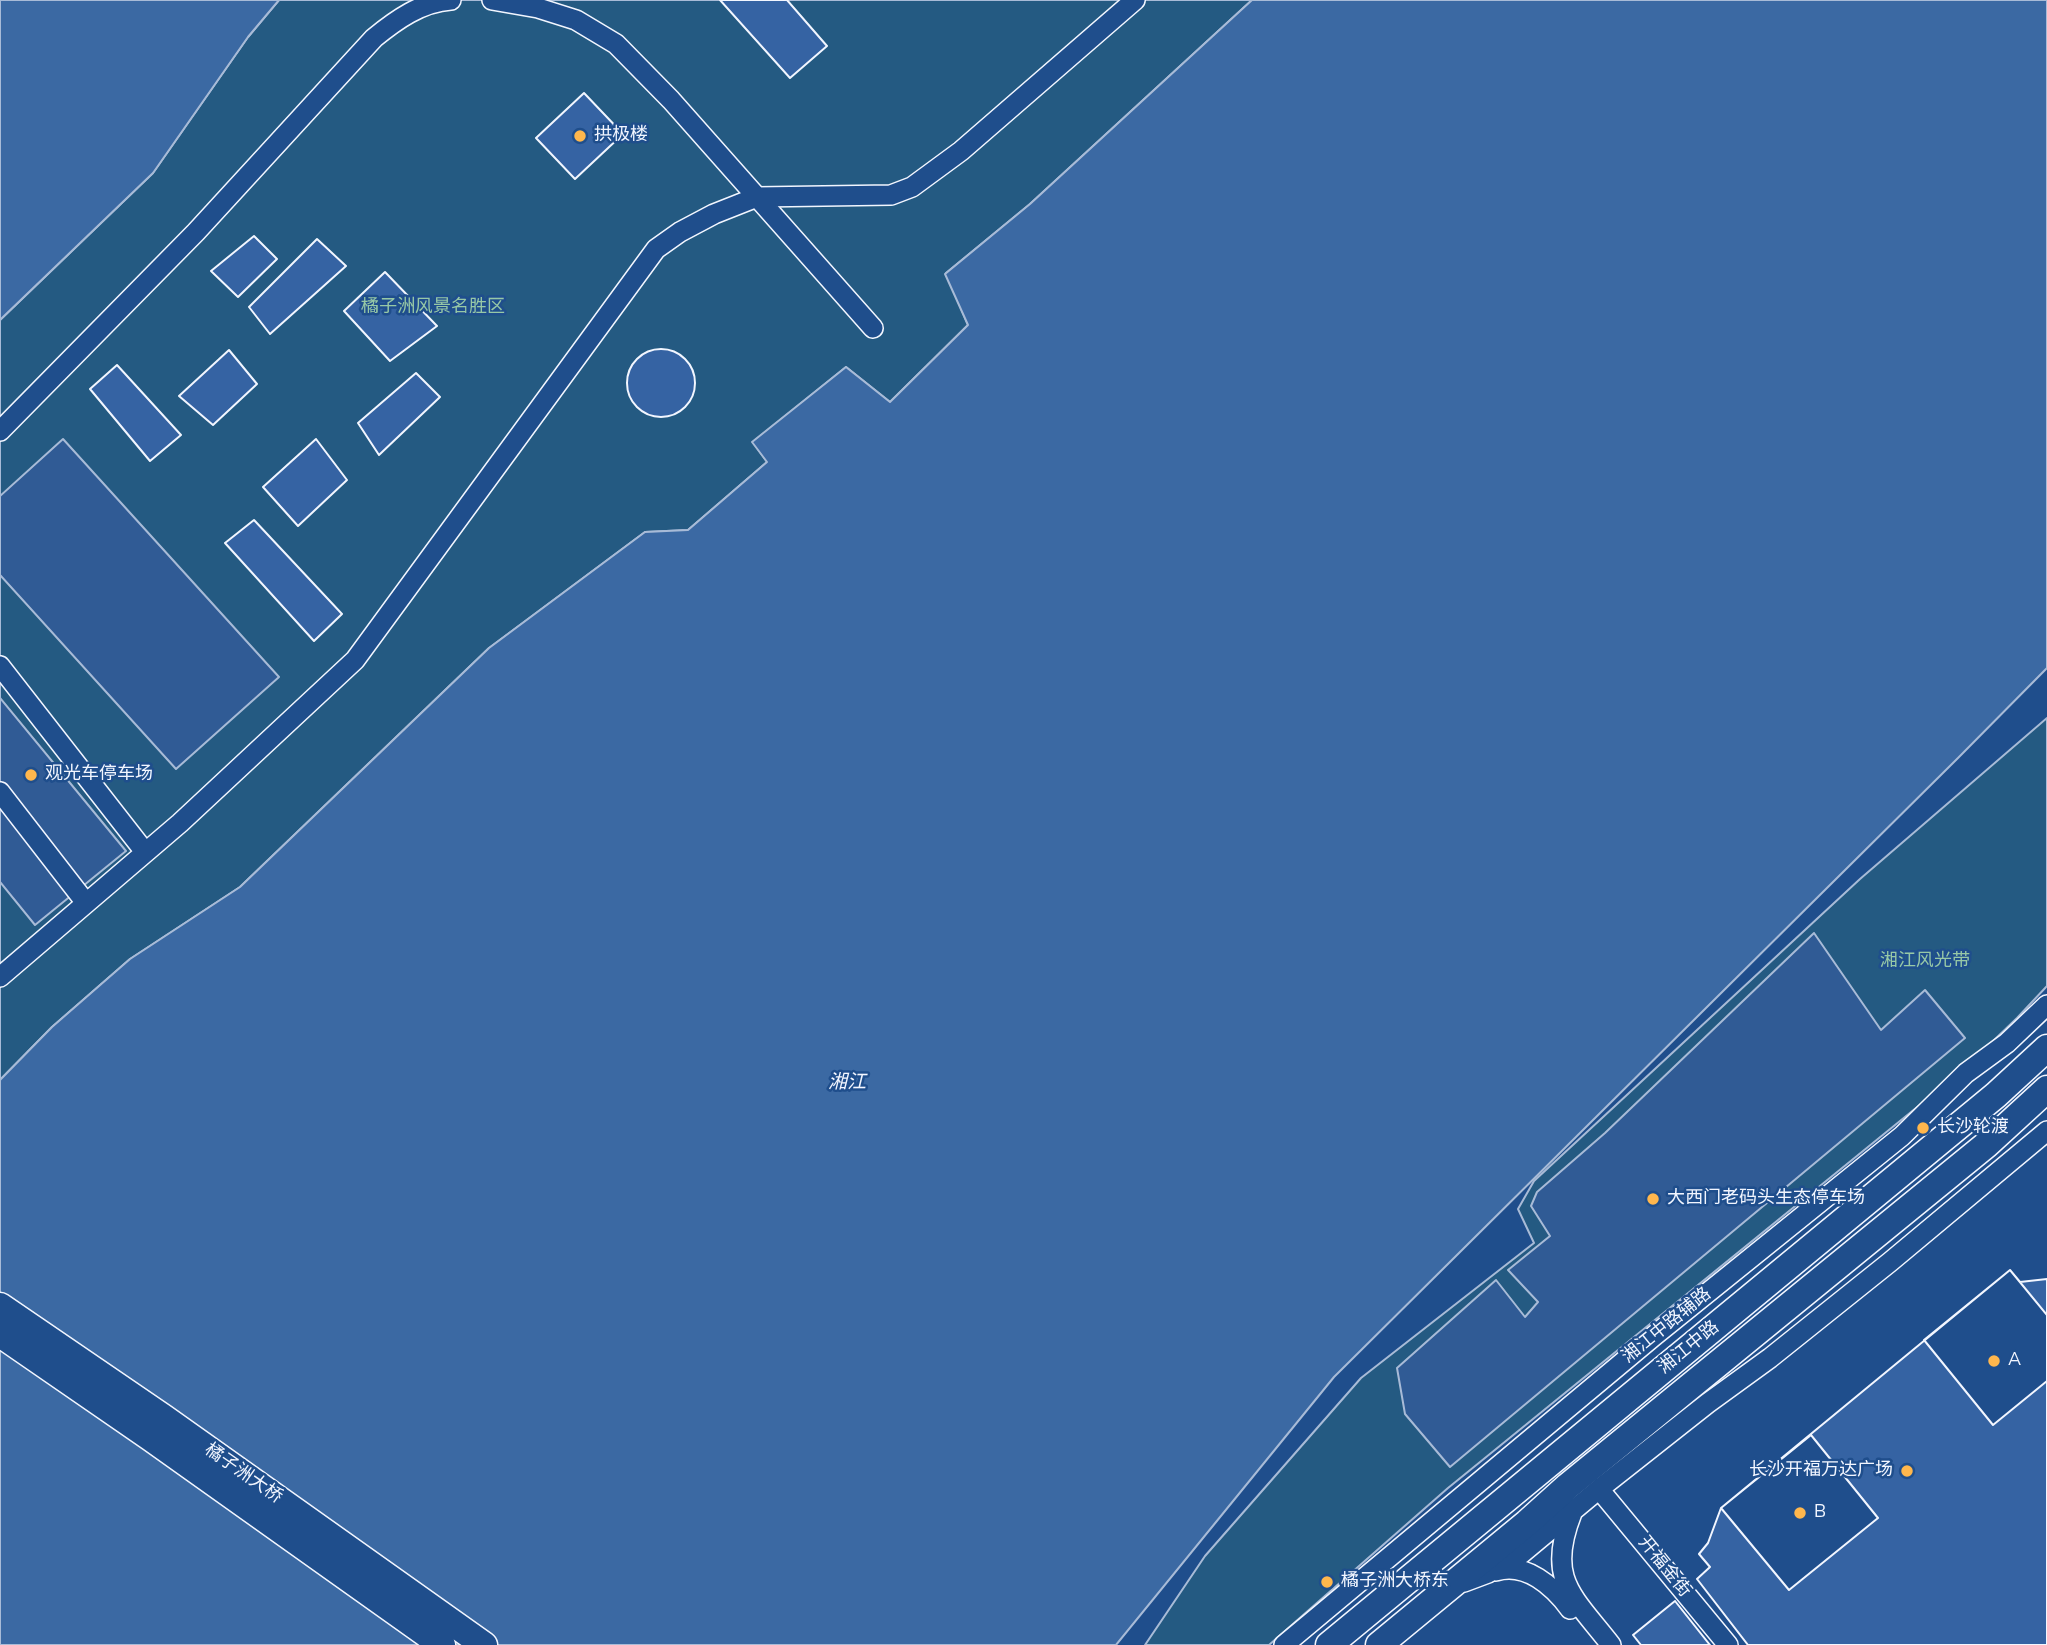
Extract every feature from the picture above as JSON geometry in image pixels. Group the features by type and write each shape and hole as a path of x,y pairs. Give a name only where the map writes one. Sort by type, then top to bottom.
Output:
{"main road":[{"name":"湘江中路","path":"1329,1645 1996,1095 2047,1048"},
{"name":"湘江中路","path":"1379,1645 1599,1460 1986,1145 2047,1089"},
{"name":"橘子洲大桥","path":"0,1306 164,1418 484,1645"},
{"name":"橘子洲大桥","path":"0,1334 442,1645"}],"street":[{"path":"0,431 196,232 374,38 393,22 418,9 451,0"},
{"path":"492,0 538,8 576,20 616,44 671,100 873,328"},
{"path":"0,977 180,823 355,660 656,249 714,214 757,197 891,195 912,187 961,151 1135,0"},
{"path":"0,666 145,852"},
{"path":"0,792 86,903"},
{"name":"湘江中路辅路","path":"1284,1645 1654,1336 1902,1136 1966,1073 2007,1043 2047,1005"},
{"name":"湘江中路","path":"1444,1590 1488,1573 1521,1554 1599,1489 2044,1140"},
{"name":"开福金街","path":"1599,1489 1728,1645"},
{"path":"1572,1512 1561,1547 1564,1578 1575,1599 1611,1645"},
{"path":"1488,1573 1504,1568 1513,1569 1528,1572 1540,1579 1559,1594 1599,1645"}],"green space":[{"name":"橘子洲风景名胜区","path":"279,0 1252,0 1030,204 946,273 968,325 890,402 846,367 753,442 767,462 688,530 645,532 489,648 240,887 130,959 52,1027 0,1080 0,320 153,173 248,37"},
{"name":"湘江风光带","path":"2047,718 2047,986 2017,1018 1964,1069 1448,1488 1269,1645 1145,1645 1205,1556 1361,1378 1534,1243 1518,1209 1534,1181 1860,879"}],"shaded area":[{"path":"63,439 279,677 176,769 0,575 0,496"},
{"name":"观光车停车场","path":"0,698 126,851 35,925 0,882"},
{"name":"大西门老码头生态停车场","path":"1814,933 1881,1030 1925,990 1965,1038 1450,1467 1405,1414 1397,1368 1496,1280 1525,1317 1538,1302 1508,1270 1550,1236 1531,1206 1537,1192 1605,1133"}],"water":[{"path":"0,0 279,0 248,37 153,173 0,320"},
{"name":"湘江","path":"1252,0 2047,0 2047,668 1334,1377 1116,1645 0,1645 0,1080 52,1027 130,959 240,887 489,648 645,532 688,530 767,462 752,442 846,367 890,402 968,325 945,274 1030,204"}],"building":[{"path":"720,0 787,0 827,46 790,78"},
{"name":"拱极楼","path":"584,93 623,134 575,179 536,138"},
{"path":"254,236 277,259 238,297 211,271"},
{"path":"317,239 346,266 270,334 249,307"},
{"path":"385,272 437,326 390,361 344,311"},
{"path":"668,349 689,364 695,376 693,396 685,407 668,417 654,417 637,407 629,396 627,376 637,359 648,351"},
{"path":"229,350 257,384 213,425 179,396"},
{"path":"117,365 181,435 150,461 90,389"},
{"path":"416,373 440,397 379,455 358,423"},
{"path":"316,439 347,480 298,526 263,487"},
{"path":"254,520 342,614 314,641 225,543"},
{"name":"长沙开福万达广场","path":"2010,1270 2020,1282 2047,1279 2047,1645 1748,1645 1697,1579 1710,1567 1699,1554 1708,1543 1721,1508"},
{"name":"A","path":"2010,1270 2047,1315 2047,1381 1993,1425 1924,1340"},
{"name":"B","path":"1811,1435 1878,1518 1789,1590 1721,1508"},
{"path":"1675,1601 1710,1645 1641,1645 1633,1635"}],"place":[{"name":"拱极楼","path":"580,136"},
{"name":"观光车停车场","path":"31,775"},
{"name":"长沙轮渡","path":"1923,1128"},
{"name":"大西门老码头生态停车场","path":"1653,1199"},
{"name":"A","path":"1994,1361"},
{"name":"长沙开福万达广场","path":"1907,1471"},
{"name":"B","path":"1800,1513"},
{"name":"橘子洲大桥东","path":"1327,1582"}]}
